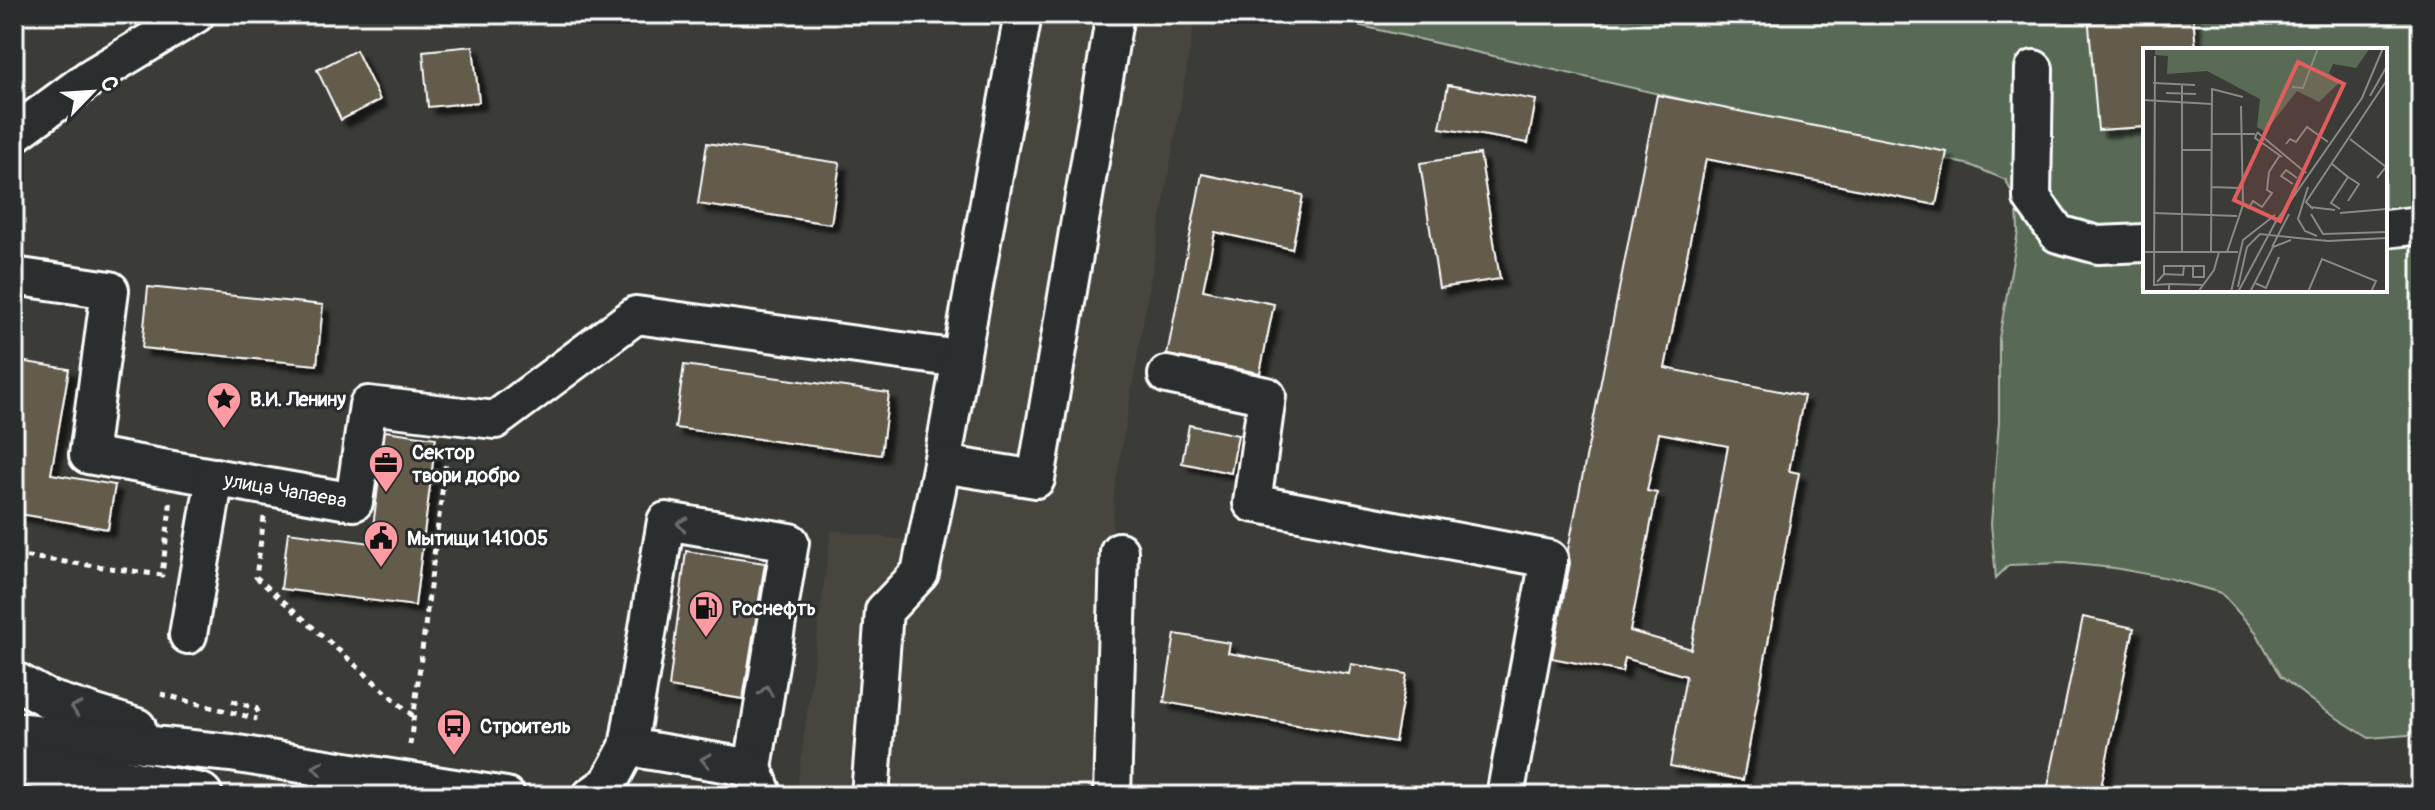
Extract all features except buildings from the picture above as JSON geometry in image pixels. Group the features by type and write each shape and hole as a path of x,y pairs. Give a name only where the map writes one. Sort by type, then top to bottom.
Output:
{"highway":[{"path":"14,762 200,796"}],"street":[{"path":"14,134 90,78 196,14"},
{"path":"870,796 884,611 920,573 1023,14"},
{"path":"942,464 1036,479 1115,14"},
{"path":"2034,69 2032,198 2058,234 2098,245 2143,243"},
{"path":"2387,229 2421,225"},
{"name":"улица Чапаева","path":"14,276 110,290 88,455 354,502 368,405 495,420 636,315 960,359"},
{"path":"1167,375 1267,396 1252,503 1549,559 1505,796"},
{"path":"188,635 215,477"},
{"path":"591,796 608,784 628,747 666,521 790,542 758,782 628,747"},
{"path":"1112,796 1119,551"},
{"path":"14,680 48,699 231,753"},
{"path":"14,731 231,753 506,796"}],"path":[{"path":"410,745 452,416"},
{"path":"14,555 162,575 172,490 215,477"},
{"path":"268,487 256,577 414,717"},
{"path":"161,694 259,718 256,708 232,701"}],"shaded area":[{"path":"1005,14 1196,14 1114,494 1102,796 796,796 831,530 906,540"}],"green space":[{"path":"1309,14 2421,14 2421,734 2369,738 2321,708 2280,676 2256,632 2221,593 2168,578 2063,563 2009,565 1996,578 1991,524 1999,421 1999,338 2018,232 2017,205 2006,180 1970,165"}],"place":[{"name":"В.И. Ленину","path":"224,430"},
{"name":"Сектор твори добро","path":"386,494"},
{"name":"Мытищи 141005","path":"381,569"},
{"name":"Роснефть","path":"706,639"},
{"name":"Строитель","path":"454,757"}]}
